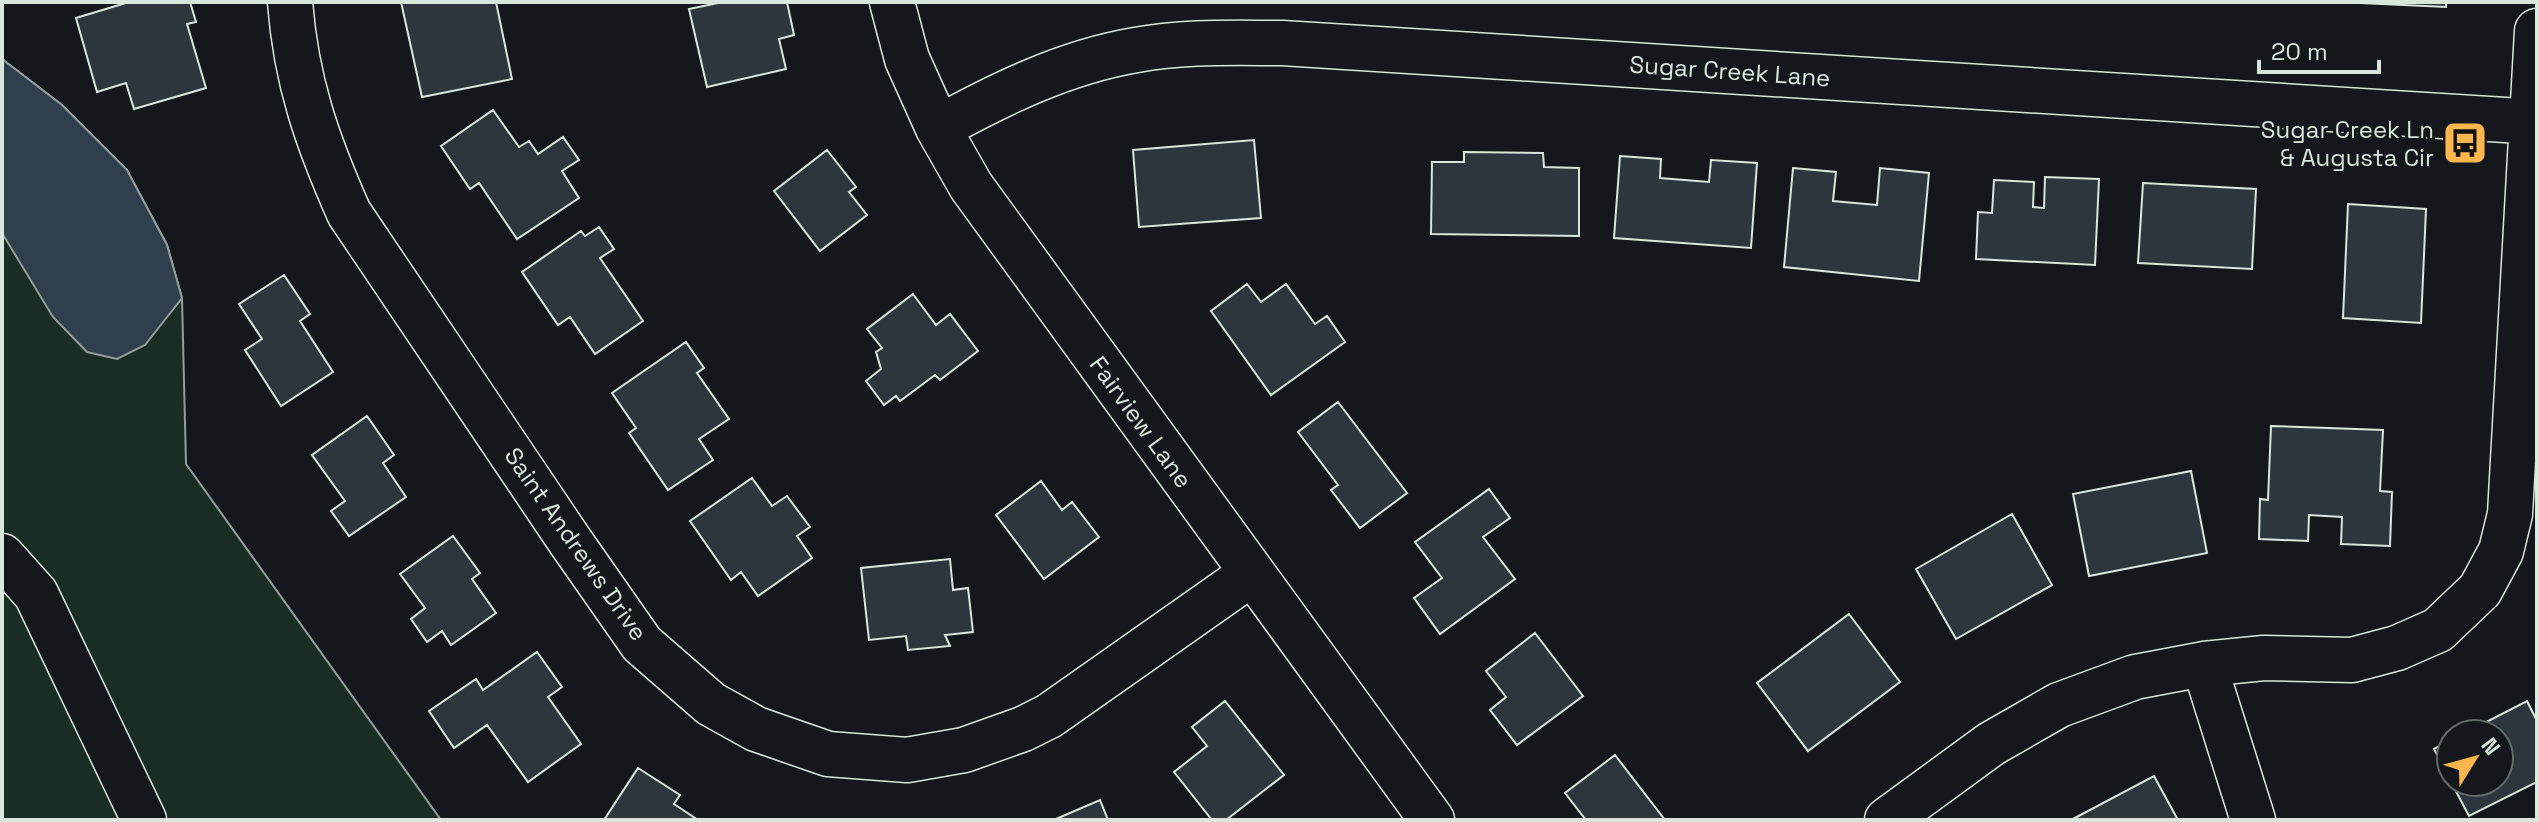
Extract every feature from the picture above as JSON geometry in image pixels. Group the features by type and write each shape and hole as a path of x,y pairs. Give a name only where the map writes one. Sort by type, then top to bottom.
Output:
{"street":[{"name":"Saint Andrews Drive","path":"290,2 303,93 327,163 356,224 642,644 711,704 756,729 828,754 907,760 964,750 1023,729 1049,716 1251,574"},
{"name":"Fairview Lane","path":"892,2 907,59 938,128 971,186 1432,820"},
{"path":"1887,820 1991,744 2059,705 2135,677 2204,664 2264,658 2352,660 2397,648 2438,630 2480,590 2501,551 2510,514 2535,122 2537,31"},
{"name":"Sugar Creek Lane","path":"938,128 1003,92 1066,68 1135,50 1203,43 1282,43 2535,122"},
{"path":"2,556 36,594 144,820"},
{"path":"2204,664 2253,820"}],"green space":[{"path":"2,59 62,105 127,170 167,245 182,298 186,464 441,820 2,820"}],"water":[{"path":"2,59 62,105 127,170 167,245 182,298 145,345 117,359 87,352 53,317 2,233"}],"building":[{"path":"129,2 190,2 196,22 187,24 206,88 134,109 126,83 97,92 76,18"},
{"path":"401,2 496,2 512,79 422,97"},
{"path":"723,2 787,2 794,35 779,39 786,69 707,87 689,9"},
{"path":"2338,2 2446,2 2446,7"},
{"path":"493,110 519,147 529,141 538,154 563,137 579,160 562,171 579,198 517,239 479,183 470,189 441,146"},
{"path":"1254,140 1261,218 1139,227 1133,150"},
{"path":"827,150 856,187 849,192 867,215 820,251 774,191"},
{"path":"1464,152 1543,153 1544,167 1579,168 1579,236 1431,234 1432,162 1464,162"},
{"path":"1620,156 1661,159 1660,178 1709,182 1711,160 1757,163 1751,248 1614,238"},
{"path":"1793,168 1836,172 1833,201 1877,205 1880,168 1929,173 1919,281 1784,267"},
{"path":"2045,177 2099,179 2095,265 1976,259 1978,212 1992,213 1994,180 2034,182 2033,207 2044,208"},
{"path":"2143,183 2256,189 2252,269 2138,263"},
{"path":"2348,204 2426,209 2421,323 2343,318"},
{"path":"599,227 614,249 600,258 643,321 595,354 570,317 558,325 522,272 581,231 585,236"},
{"path":"284,275 310,314 300,321 333,372 281,406 245,350 262,339 239,304"},
{"path":"1247,284 1261,302 1286,284 1315,324 1327,316 1345,342 1271,395 1211,311"},
{"path":"913,294 936,325 950,314 978,351 940,380 935,375 900,401 896,396 884,405 866,381 881,369 876,352 882,348 867,329"},
{"path":"686,342 704,368 697,373 729,419 699,439 713,460 668,490 629,433 636,428 612,393"},
{"path":"1338,402 1407,493 1360,528 1331,490 1338,485 1298,432"},
{"path":"367,416 394,455 383,463 406,497 349,536 331,511 345,501 312,455"},
{"path":"2271,426 2383,430 2380,491 2392,492 2390,546 2341,544 2342,517 2309,515 2308,541 2259,539 2260,499 2268,500"},
{"path":"2191,471 2207,553 2089,576 2073,494"},
{"path":"752,478 772,506 787,496 810,527 797,536 812,558 758,596 741,572 731,580 690,521"},
{"path":"1041,481 1062,510 1072,502 1099,537 1044,579 996,515"},
{"path":"1489,489 1510,518 1483,537 1515,579 1440,634 1414,598 1442,578 1415,542"},
{"path":"2012,514 2052,585 1956,639 1916,569"},
{"path":"453,536 480,573 472,579 496,613 451,645 442,631 427,642 411,619 425,608 400,574"},
{"path":"950,559 953,590 968,588 973,632 945,635 950,646 908,650 906,636 869,640 861,568"},
{"path":"1849,614 1900,682 1808,751 1757,683"},
{"path":"1535,633 1583,696 1517,745 1490,710 1506,697 1486,671"},
{"path":"537,652 562,687 548,697 581,744 528,782 487,725 454,748 429,711 476,679 483,690"},
{"path":"1225,701 1284,775 1226,820 1212,820 1174,772 1207,746 1192,727"},
{"path":"2527,701 2537,721 2537,782 2515,793 2515,718 2494,718"},
{"path":"1615,755 1665,820 1586,820 1565,793"},
{"path":"638,768 680,795 674,804 698,820 604,820"},
{"path":"2154,776 2178,820 2071,820"},
{"path":"2459,798 2505,798 2469,816"},
{"path":"1100,800 1108,820 1056,820 1056,819"}],"place":[{"name":"Sugar Creek Ln & Augusta Cir","path":"2465,143"}]}
